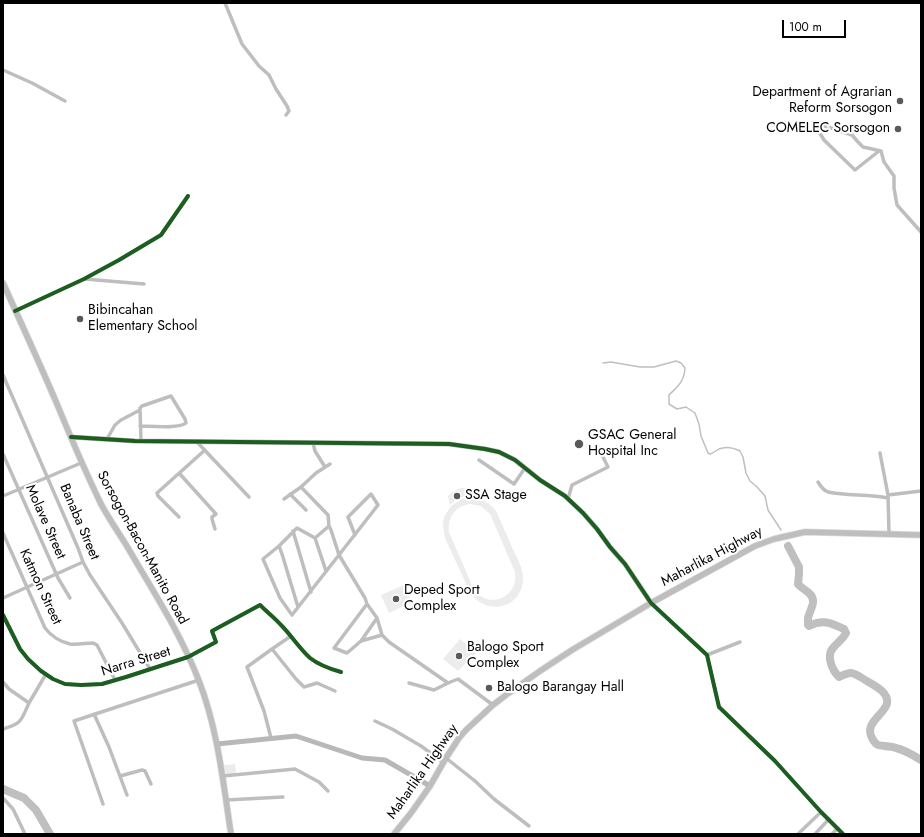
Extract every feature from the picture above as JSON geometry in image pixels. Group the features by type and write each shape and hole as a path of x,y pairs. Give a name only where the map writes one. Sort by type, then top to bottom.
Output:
{"main road":[{"name":"Sorsogon-Bacon-Manito Road","path":"3,283 57,403 81,463 102,506 173,625 199,680 210,710 223,776 231,834"},
{"name":"Maharlika Highway","path":"394,834 430,786 459,738 466,730 506,695 566,654 651,603 755,546 774,539 805,532 921,534"}],"street":[{"path":"225,3 242,44 256,62 269,75 276,89 288,106 289,111 286,115"},
{"path":"3,70 32,83 65,101"},
{"path":"879,151 855,170 824,140 813,122 852,135 863,147 881,151 884,162 894,176 894,188 897,205 921,230"},
{"path":"15,311 84,279 161,235 188,196"},
{"path":"84,279 144,284"},
{"name":"Banaba Street","path":"3,375 48,477 83,562 150,670"},
{"path":"107,439 115,425 121,420 140,410 142,406 171,396 185,419 186,424 177,426 140,426"},
{"path":"140,410 141,441"},
{"path":"71,437 141,441 449,444 499,452 515,460 540,480 565,496 590,521 625,564 651,603 707,655 719,707 775,761 821,812 844,834"},
{"path":"197,442 249,497"},
{"path":"313,443 315,451 325,467"},
{"path":"568,499 572,485 608,467 598,447"},
{"path":"179,517 157,493 205,450"},
{"path":"880,453 888,496 889,534"},
{"name":"Molave Street","path":"3,454 56,574 70,598"},
{"path":"479,460 514,484 525,468"},
{"path":"3,496 81,463"},
{"path":"284,499 301,487 316,473 330,464"},
{"path":"179,474 216,514 212,517 215,529"},
{"path":"818,482 822,488 828,492 888,496 921,491"},
{"path":"301,487 328,515 329,526 339,555 365,598 367,604 377,618 382,635 389,642 448,683"},
{"path":"290,494 306,510"},
{"path":"326,571 315,538 297,528 263,559 280,598 292,615 311,592 326,571 355,535 378,505 371,494 348,517 355,535"},
{"path":"315,538 329,526"},
{"path":"293,531 311,592"},
{"name":"Katmon Street","path":"3,533 45,628 50,634 69,644 96,644 114,680"},
{"path":"279,546 298,607"},
{"path":"3,598 83,562"},
{"path":"367,604 334,648 347,653 361,641 377,618"},
{"name":"Narra Street","path":"3,615 20,649 28,659 53,679 65,684 81,686 102,684 150,670 188,656 216,642 212,631 260,605 291,636"},
{"path":"361,641 382,635"},
{"path":"271,738 264,711 247,667 291,636 310,658 328,668 341,672"},
{"path":"707,655 740,642"},
{"path":"272,649 304,687 317,683 335,691"},
{"path":"3,729 15,726 21,720 46,674"},
{"path":"409,683 434,690 458,679 493,706"},
{"path":"103,804 74,721 199,680"},
{"path":"3,682 9,689 29,703"},
{"path":"94,714 109,747 127,795"},
{"path":"375,721 445,760 475,781 494,800 529,826"},
{"path":"217,744 296,736 362,758 385,760 430,786"},
{"path":"223,776 295,768 319,782 328,791"},
{"path":"120,776 142,770 145,771 151,784"},
{"path":"226,800 283,797"},
{"path":"3,798 13,809 25,834"},
{"path":"798,834 821,812"},
{"path":"815,834 829,819"},
{"path":"832,834 838,828"},
{"path":"819,830 823,834"}],"shaded area":[{"name":"SSA Stage","path":"461,488 465,488 471,496 459,498 450,505 448,496"},
{"path":"475,498 485,501 496,511 500,519 519,562 523,575 521,589 516,598 509,603 492,607 475,599 469,590 445,538 443,525 444,517 451,506 462,499","holes":["470,504 481,506 490,514 515,572 513,588 508,594 495,600 481,596 474,590 449,532 449,522 457,510"]},
{"name":"Deped Sport Complex","path":"404,585 412,602 389,613 381,595"},
{"name":"Balogo Sport Complex","path":"460,639 476,653 458,671 443,659"},
{"path":"235,764 236,774 226,775 224,765"}],"waterway":[{"path":"603,363 611,362 640,367 654,367 676,361 681,363 685,368 683,377 680,383 669,395 669,404 677,409 686,407 695,413 701,436 708,453 710,454 724,448 733,448 740,451 743,457 746,473 750,481 765,496 768,510 781,530"},
{"path":"788,546 799,567 798,584 810,594 813,600 808,618 808,625 823,622 844,629 846,633 831,651 830,659 834,671 839,677 848,673 855,674 880,689 887,698 887,704 872,725 870,731 872,739 878,745 903,750 921,760"},
{"path":"3,789 24,798 36,810 50,834"}],"cycle path":[{"path":"15,311 84,279 161,235 188,196"},
{"path":"71,437 135,441 449,444 499,452 515,460 540,480 565,496 583,513 625,564 651,603 707,655 719,707 775,761 843,834"},
{"path":"3,615 20,649 28,659 41,671 53,679 65,684 102,684 188,657 216,642 212,631 260,605 279,622 310,658 317,663 341,672"}],"place":[{"name":"Department of Agrarian Reform Sorsogon","path":"900,101"},
{"name":"COMELEC Sorsogon","path":"898,129"},
{"name":"Bibincahan Elementary School","path":"80,319"},
{"name":"GSAC General Hospital Inc","path":"579,444"},
{"name":"SSA Stage","path":"457,496"},
{"name":"Deped Sport Complex","path":"396,599"},
{"name":"Balogo Sport Complex","path":"459,656"},
{"name":"Balogo Barangay Hall","path":"489,688"}]}
